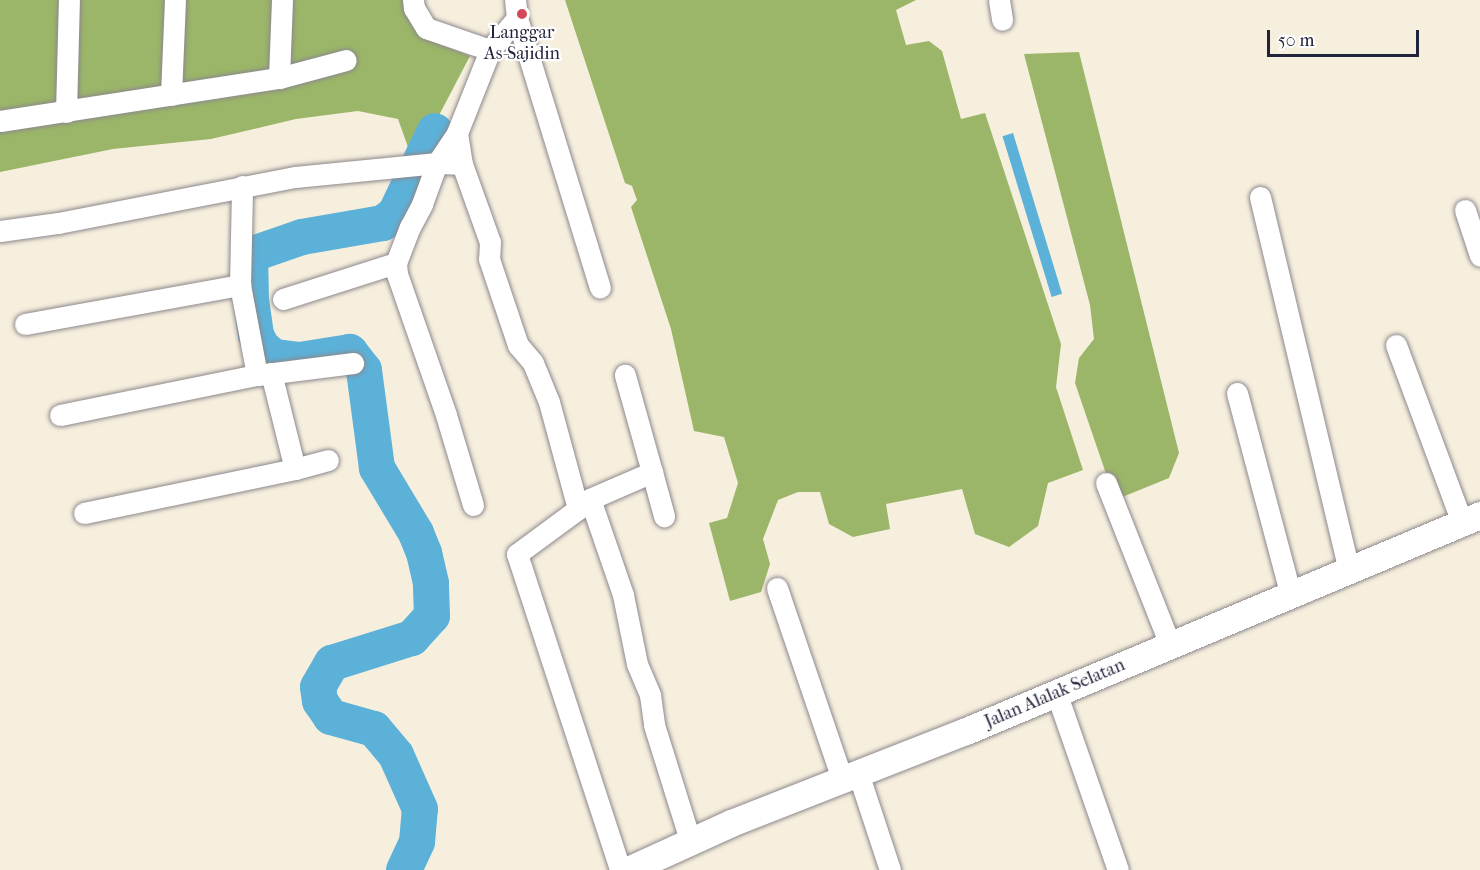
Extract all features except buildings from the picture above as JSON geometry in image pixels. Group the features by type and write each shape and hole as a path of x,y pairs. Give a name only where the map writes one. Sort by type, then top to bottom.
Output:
{"street":[{"path":"66,112 69,0"},
{"path":"171,95 175,0"},
{"path":"279,78 282,0"},
{"path":"413,0 414,8 426,28 490,50"},
{"path":"473,505 446,415 397,274 396,263 422,204 426,164 457,133 490,50 516,9"},
{"path":"516,9 600,287"},
{"path":"0,121 279,78 346,60"},
{"path":"457,133 462,164 490,242 489,259 518,345 532,363 549,402 584,504 623,595 637,664 650,695 654,725 691,843"},
{"path":"0,231 58,223 295,177 426,164 462,164"},
{"path":"242,186 240,285 264,374 295,469"},
{"path":"1260,197 1349,571"},
{"path":"1465,210 1480,256"},
{"path":"283,299 396,263"},
{"path":"25,324 240,285"},
{"path":"1396,345 1471,518"},
{"path":"60,416 264,374 353,363"},
{"path":"625,375 664,516"},
{"path":"1237,393 1291,596"},
{"path":"84,513 328,460"},
{"path":"620,870 517,554 584,504 652,472"},
{"path":"1106,483 1170,645"},
{"name":"Jalan Alalak Selatan","path":"628,870 731,824 966,731 1291,596 1471,518"},
{"path":"777,588 850,776 890,870"},
{"path":"1056,692 1118,870"}],"green space":[{"path":"0,0 403,0 412,25 429,40 470,56 424,144 409,150 398,119 358,111 296,119 211,139 113,149 0,172"},
{"path":"565,0 916,0 896,10 906,45 929,41 942,51 961,119 985,113 1061,344 1056,387 1083,470 1048,483 1038,526 1009,547 975,534 962,489 886,504 890,529 853,537 829,524 820,492 798,492 778,500 763,539 770,564 761,592 730,601 709,523 727,518 738,483 724,437 694,431 671,329 631,207 637,200 632,186 625,183"},
{"path":"1079,52 1179,453 1169,478 1115,500 1075,383 1079,358 1094,339 1090,305 1024,54"}],"water":[{"path":"1013,133 1062,294 1052,297 1002,136"}],"waterway":[{"path":"404,870 417,842 420,809 396,755 374,729 331,717 320,701 318,687 332,663 412,638 432,616 431,583 424,553 416,533 377,468 364,370 350,352 300,360 274,357 262,347 256,335 251,301 250,255 302,237 383,223 395,214 435,131"}],"place":[{"name":"Langgar As-Sajidin","path":"522,14"}]}
